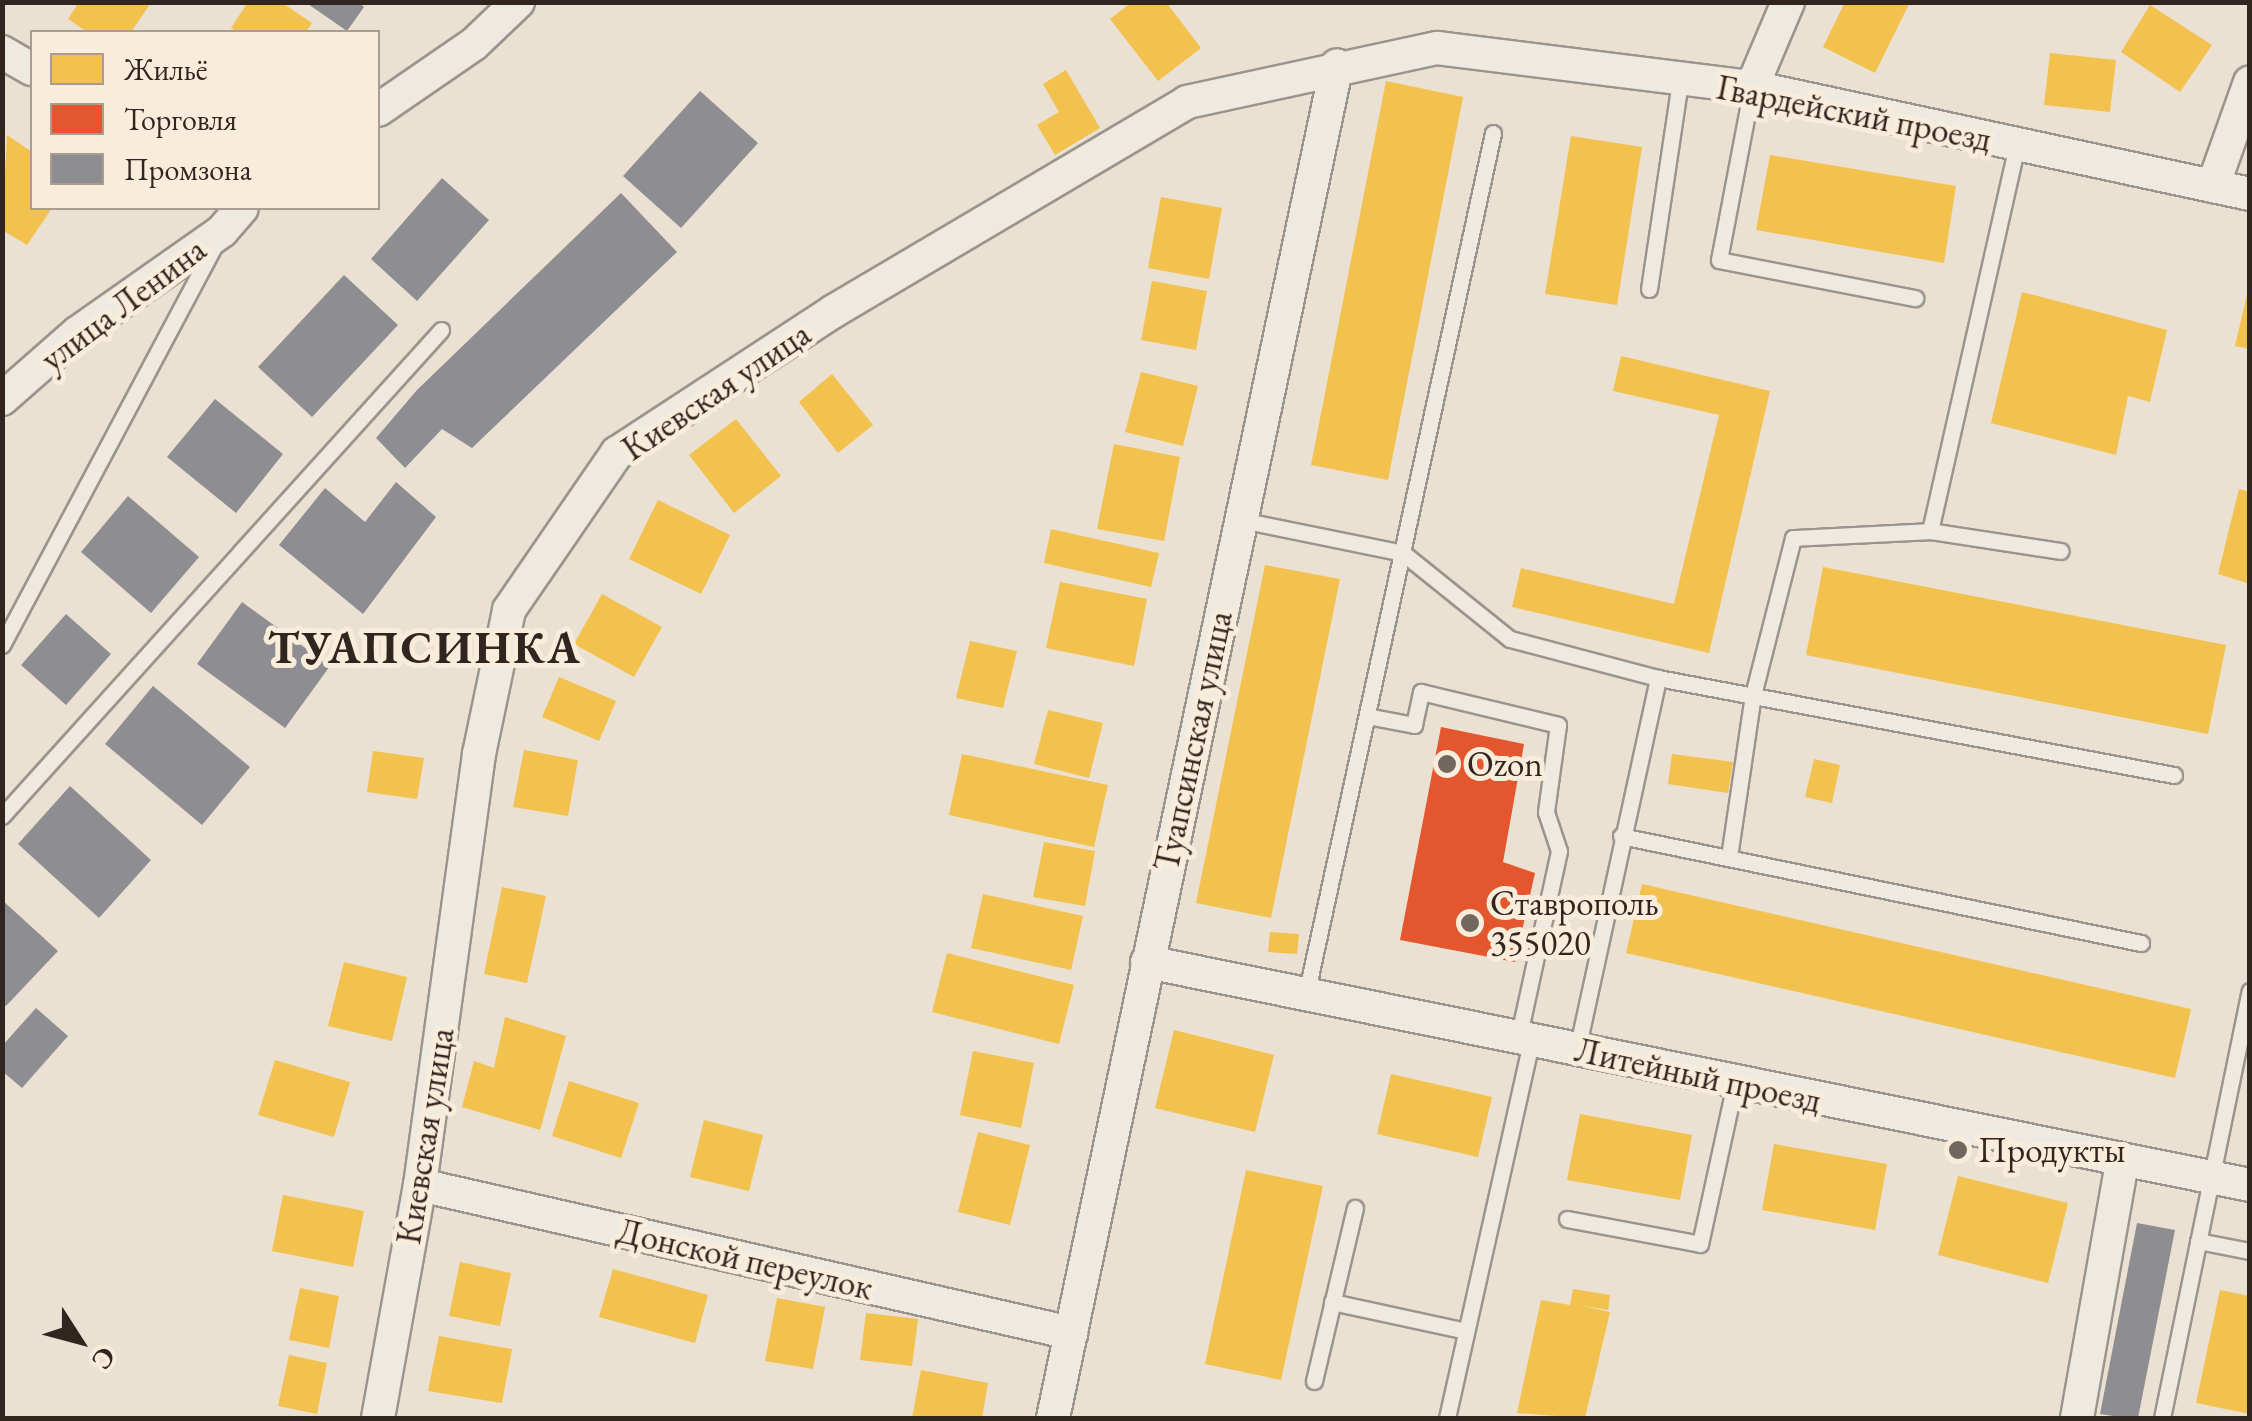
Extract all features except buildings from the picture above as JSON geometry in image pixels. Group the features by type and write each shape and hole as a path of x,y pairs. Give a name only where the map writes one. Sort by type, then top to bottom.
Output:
{"street":[{"path":"380,109 474,44 518,2"},
{"path":"1752,87 1788,2"},
{"name":"Гвардейский проезд","path":"1337,65 1437,48 1680,82 1752,87 2250,194"},
{"path":"2,52 30,68"},
{"name":"Туапсинская улица","path":"1053,1418 1238,520 1337,65"},
{"name":"Киевская улица","path":"378,1418 420,1184 480,754 509,610 618,453 834,311 1187,102 1337,65"},
{"path":"2213,186 2250,82"},
{"name":"улица Ленина","path":"2,399 77,333 232,219"},
{"name":"Литейный проезд","path":"1147,962 2250,1185"},
{"path":"2077,1418 2122,1162"},
{"name":"Донской переулок","path":"420,1184 1071,1332"}],"lane":[{"path":"1649,289 1680,82"},
{"path":"1752,87 1719,260 1914,298"},
{"path":"1306,995 1493,133"},
{"path":"1930,531 2017,146"},
{"path":"2,645 232,219"},
{"path":"2,816 441,330"},
{"path":"1238,520 1403,552 1510,639 1658,678 2174,774"},
{"path":"1729,857 1753,695 1793,538 1930,531 2060,551"},
{"path":"1578,1050 1658,678"},
{"path":"1367,716 1414,725 1421,692 1558,725 1546,812 1558,851 1524,1040 1446,1418"},
{"path":"1621,836 2142,943"},
{"path":"2162,1418 2250,991"},
{"path":"1567,1220 1700,1244 1735,1082"},
{"path":"1314,1381 1354,1208"},
{"path":"2198,1241 2250,1251"},
{"path":"1332,1302 1466,1331"}],"place":[{"name":"Ozon","path":"1447,764"},
{"name":"Ставрополь 355020","path":"1470,923"},
{"name":"Продукты","path":"1958,1150"}],"district":[{"name":"ТУАПСИНКА","path":"425,648"}]}
